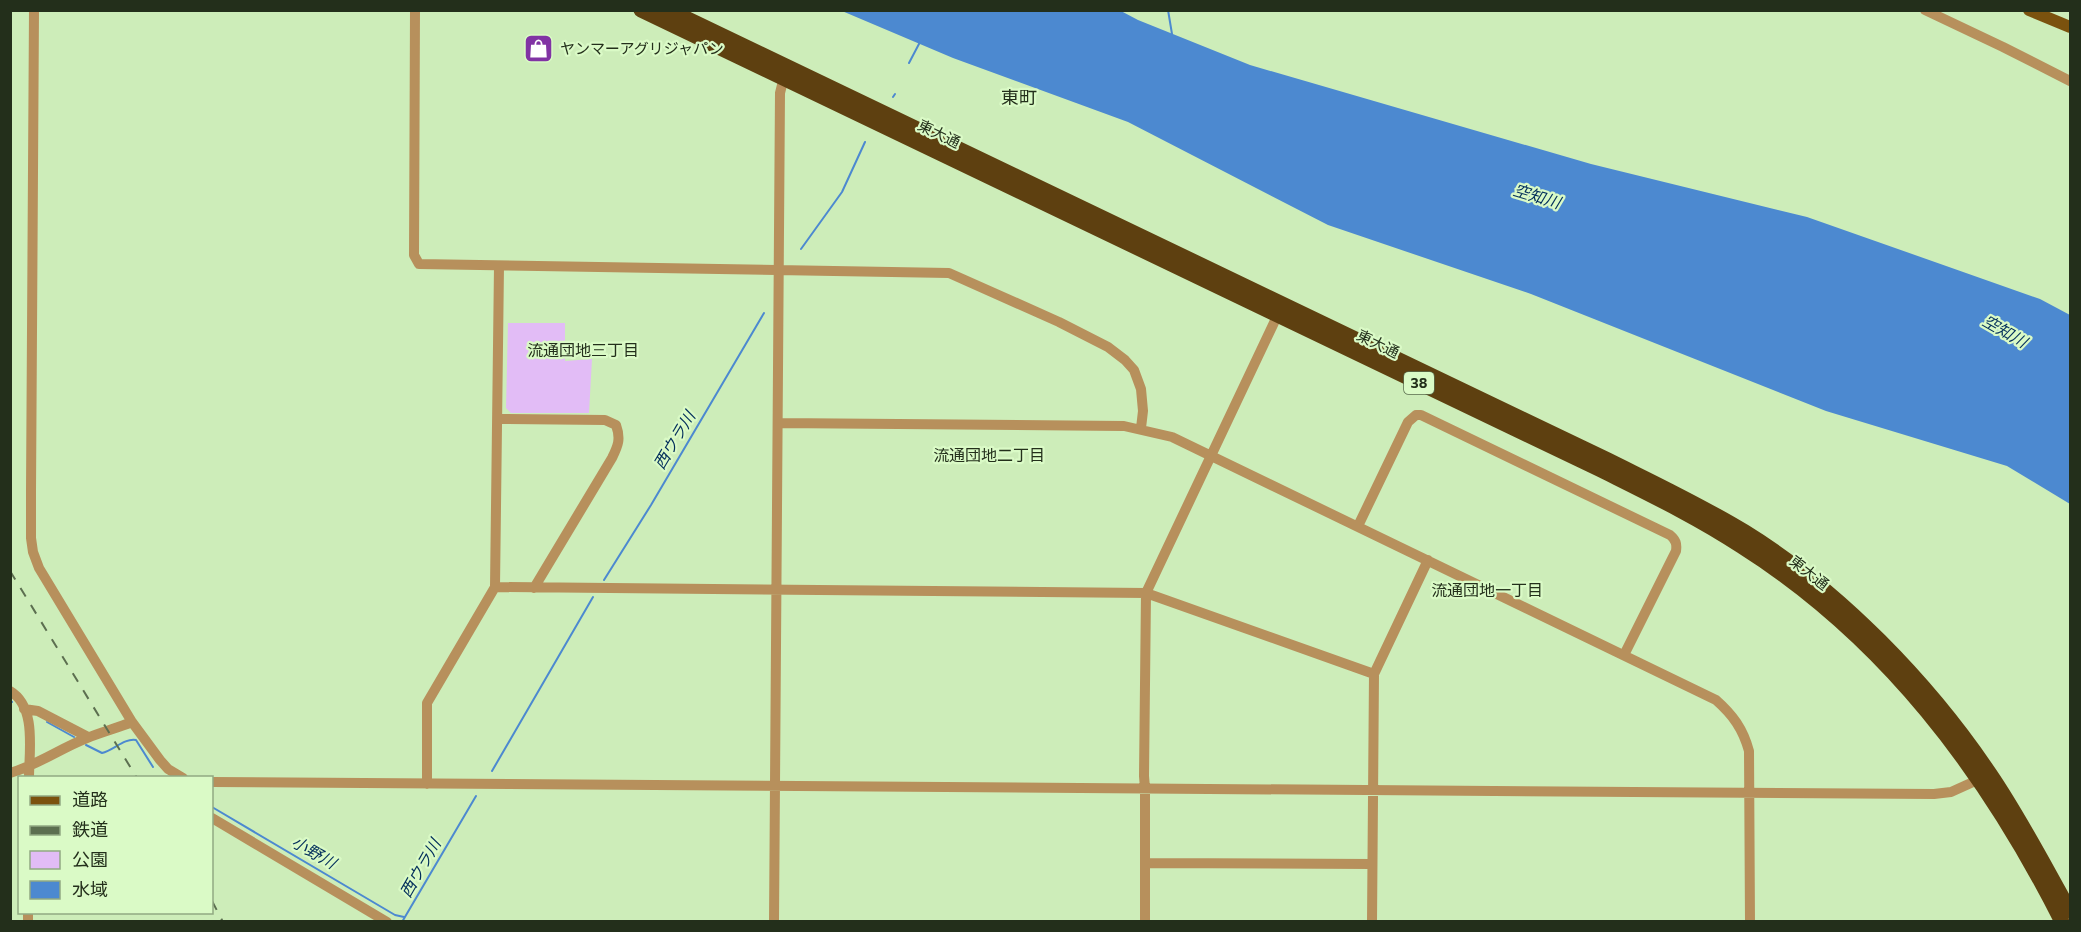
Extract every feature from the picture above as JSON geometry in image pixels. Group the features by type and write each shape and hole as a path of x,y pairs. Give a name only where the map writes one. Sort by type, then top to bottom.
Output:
{"highway":[{"name":"東大通","path":"641,10 785,73 1280,310 1695,518 1742,546 1787,577 1834,615 1899,677 1984,777 2070,911"},
{"name":"東大通","path":"669,10 785,73"},
{"name":"東大通","path":"1984,777 2062,921"}],"main road":[{"path":"2029,10 2070,27"}],"street":[{"path":"34,10 31,480 33,552 39,568 132,722 169,773"},
{"path":"415,10 414,255 419,264 949,273 1108,347 1125,360 1134,370 1141,389 1143,411 1141,428"},
{"path":"1925,10 2003,46 2070,81"},
{"path":"774,921 780,93 785,73"},
{"path":"427,784 427,703 495,587 499,266"},
{"path":"1145,921 1146,593 1280,310"},
{"path":"1358,526 1408,422 1416,415 1420,415 1670,535 1677,545 1676,552 1624,655"},
{"path":"498,419 605,420 616,425 619,433 620,443 612,458 534,588"},
{"path":"778,423 1124,426 1141,428 1172,437 1716,700 1736,719 1745,736 1749,751 1750,921"},
{"path":"1372,921 1374,674 1428,560"},
{"path":"495,587 1146,593 1374,674"},
{"path":"10,691 16,694 29,722 29,772"},
{"path":"24,709 38,711 88,737"},
{"path":"10,773 29,772 88,737 109,732 132,722"},
{"path":"213,782 1934,794 1951,792 1984,777"},
{"path":"213,819 387,921"},
{"path":"1145,863 1372,864"}],"green space":[{"path":"508,323 565,323 565,361 592,359 589,413 511,413 506,408"}],"water":[{"name":"空知川","path":"842,11 1121,11 1250,65 1591,164 1807,217 2040,299 2070,315 2070,504 2007,466 1826,411 1531,294 1328,225 1128,122 953,58"}],"waterway":[{"path":"1168,10 1172,34"},
{"name":"西ウラ川","path":"909,63 920,42"},
{"name":"西ウラ川","path":"801,249 842,192 865,142"},
{"name":"西ウラ川","path":"604,580 764,313"},
{"name":"西ウラ川","path":"492,771 593,597"},
{"name":"小野川","path":"47,722 74,737"},
{"name":"小野川","path":"86,745 102,753 127,741 136,740 153,767"},
{"name":"西ウラ川","path":"402,922 476,796"},
{"name":"小野川","path":"213,808 395,915 404,917"}],"railway":[{"path":"10,571 136,776"},
{"path":"213,903 223,922"}],"place":[{"name":"ヤンマーアグリジャパン","path":"539,49"}],"district":[{"name":"東町","path":"1019,98"},
{"name":"流通団地三丁目","path":"583,350"},
{"name":"流通団地二丁目","path":"989,455"},
{"name":"流通団地一丁目","path":"1487,590"}]}
